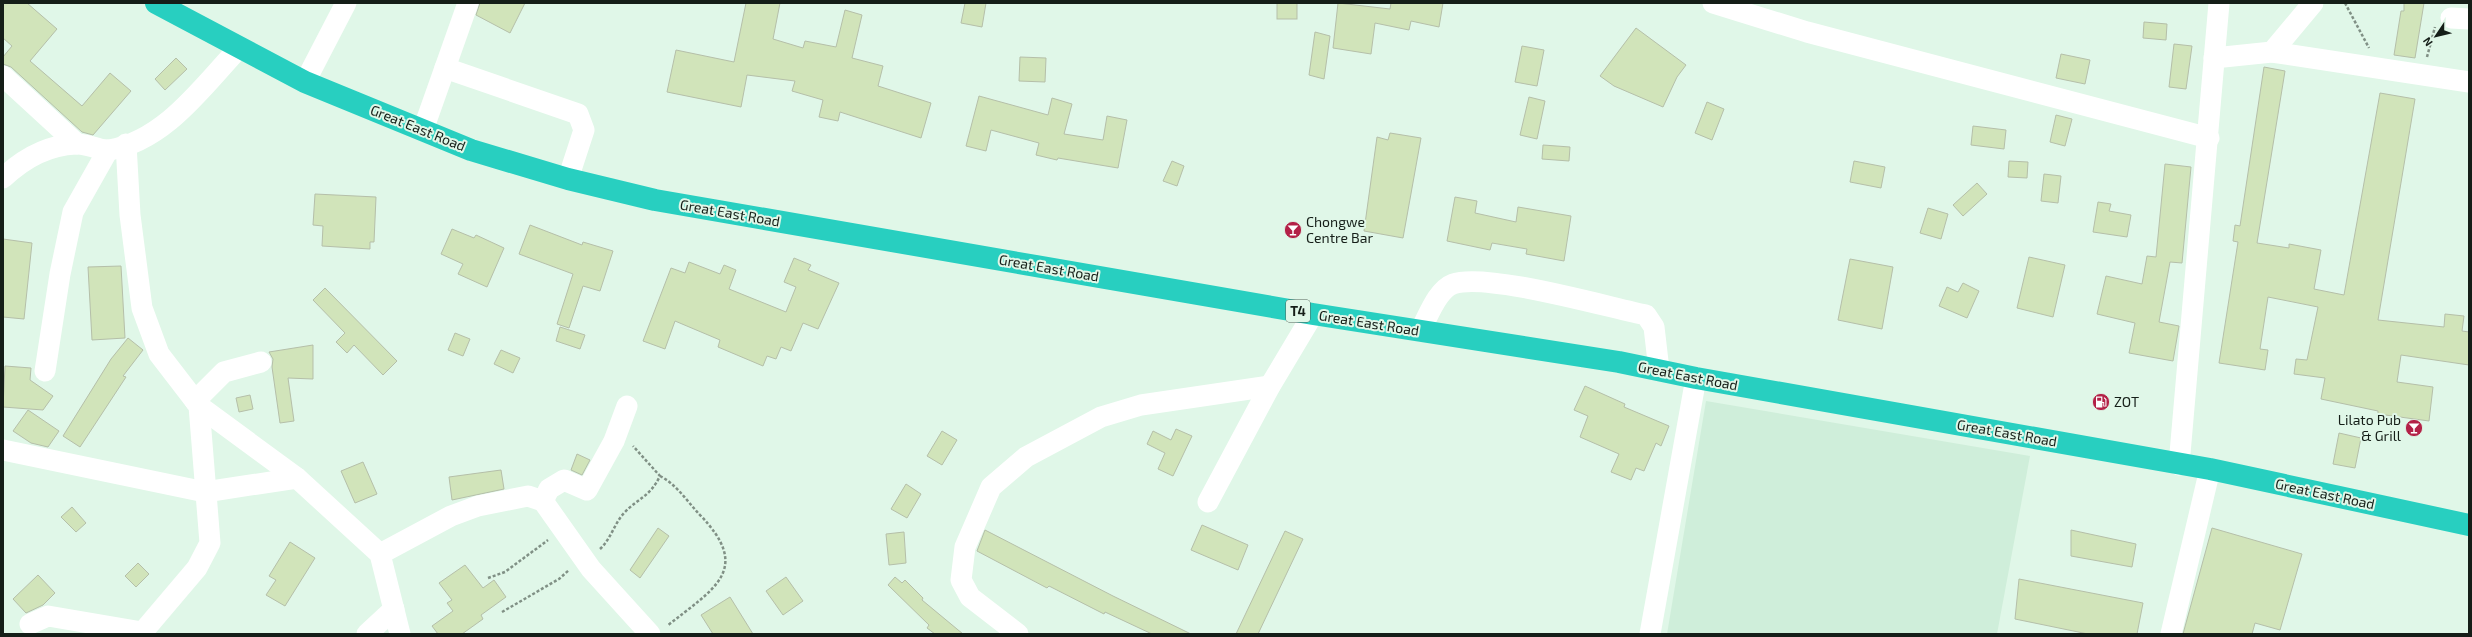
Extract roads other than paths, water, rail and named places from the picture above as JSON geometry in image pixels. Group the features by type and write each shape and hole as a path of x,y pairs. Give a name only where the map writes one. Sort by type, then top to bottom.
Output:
{"highway":[{"name":"Great East Road","path":"156,3 305,82 471,150 568,178 655,200 1313,314 1619,362 1696,378 2179,465 2210,469 2469,525"}],"street":[{"path":"305,82 346,3"},
{"path":"423,130 468,3"},
{"path":"1713,3 1807,32 2208,138"},
{"path":"2179,465 2219,3"},
{"path":"2272,52 2313,3"},
{"path":"8,168 49,148 77,144 117,147 160,129 240,48"},
{"path":"2214,58 2272,52 2469,82"},
{"path":"445,68 578,114 584,130 568,178"},
{"path":"3,76 77,144"},
{"path":"45,371 60,274 73,212 117,147"},
{"path":"117,147 130,216 142,308 160,354 197,403 297,478 380,554 400,634"},
{"path":"1420,331 1441,293 1453,284 1491,282 1646,315 1654,327 1659,370"},
{"path":"1208,502 1270,386 1313,314"},
{"path":"30,624 48,616 142,633 197,568 210,543 197,403 224,372 261,362"},
{"path":"1650,634 1696,378"},
{"path":"1018,634 970,598 961,580 965,546 991,487 1026,457 1101,417 1142,405 1270,386"},
{"path":"543,501 549,489 564,480 587,490 615,436 627,406"},
{"path":"3,450 206,492 297,478"},
{"path":"2171,634 2210,469"},
{"path":"380,554 451,516 478,506 528,496 543,501 585,560 656,632"},
{"path":"367,634 394,609"}],"place":[{"name":"Chongwe Centre Bar","path":"1293,230"},
{"name":"ZOT","path":"2101,402"},
{"name":"Lilato Pub & Grill","path":"2414,428"}]}
